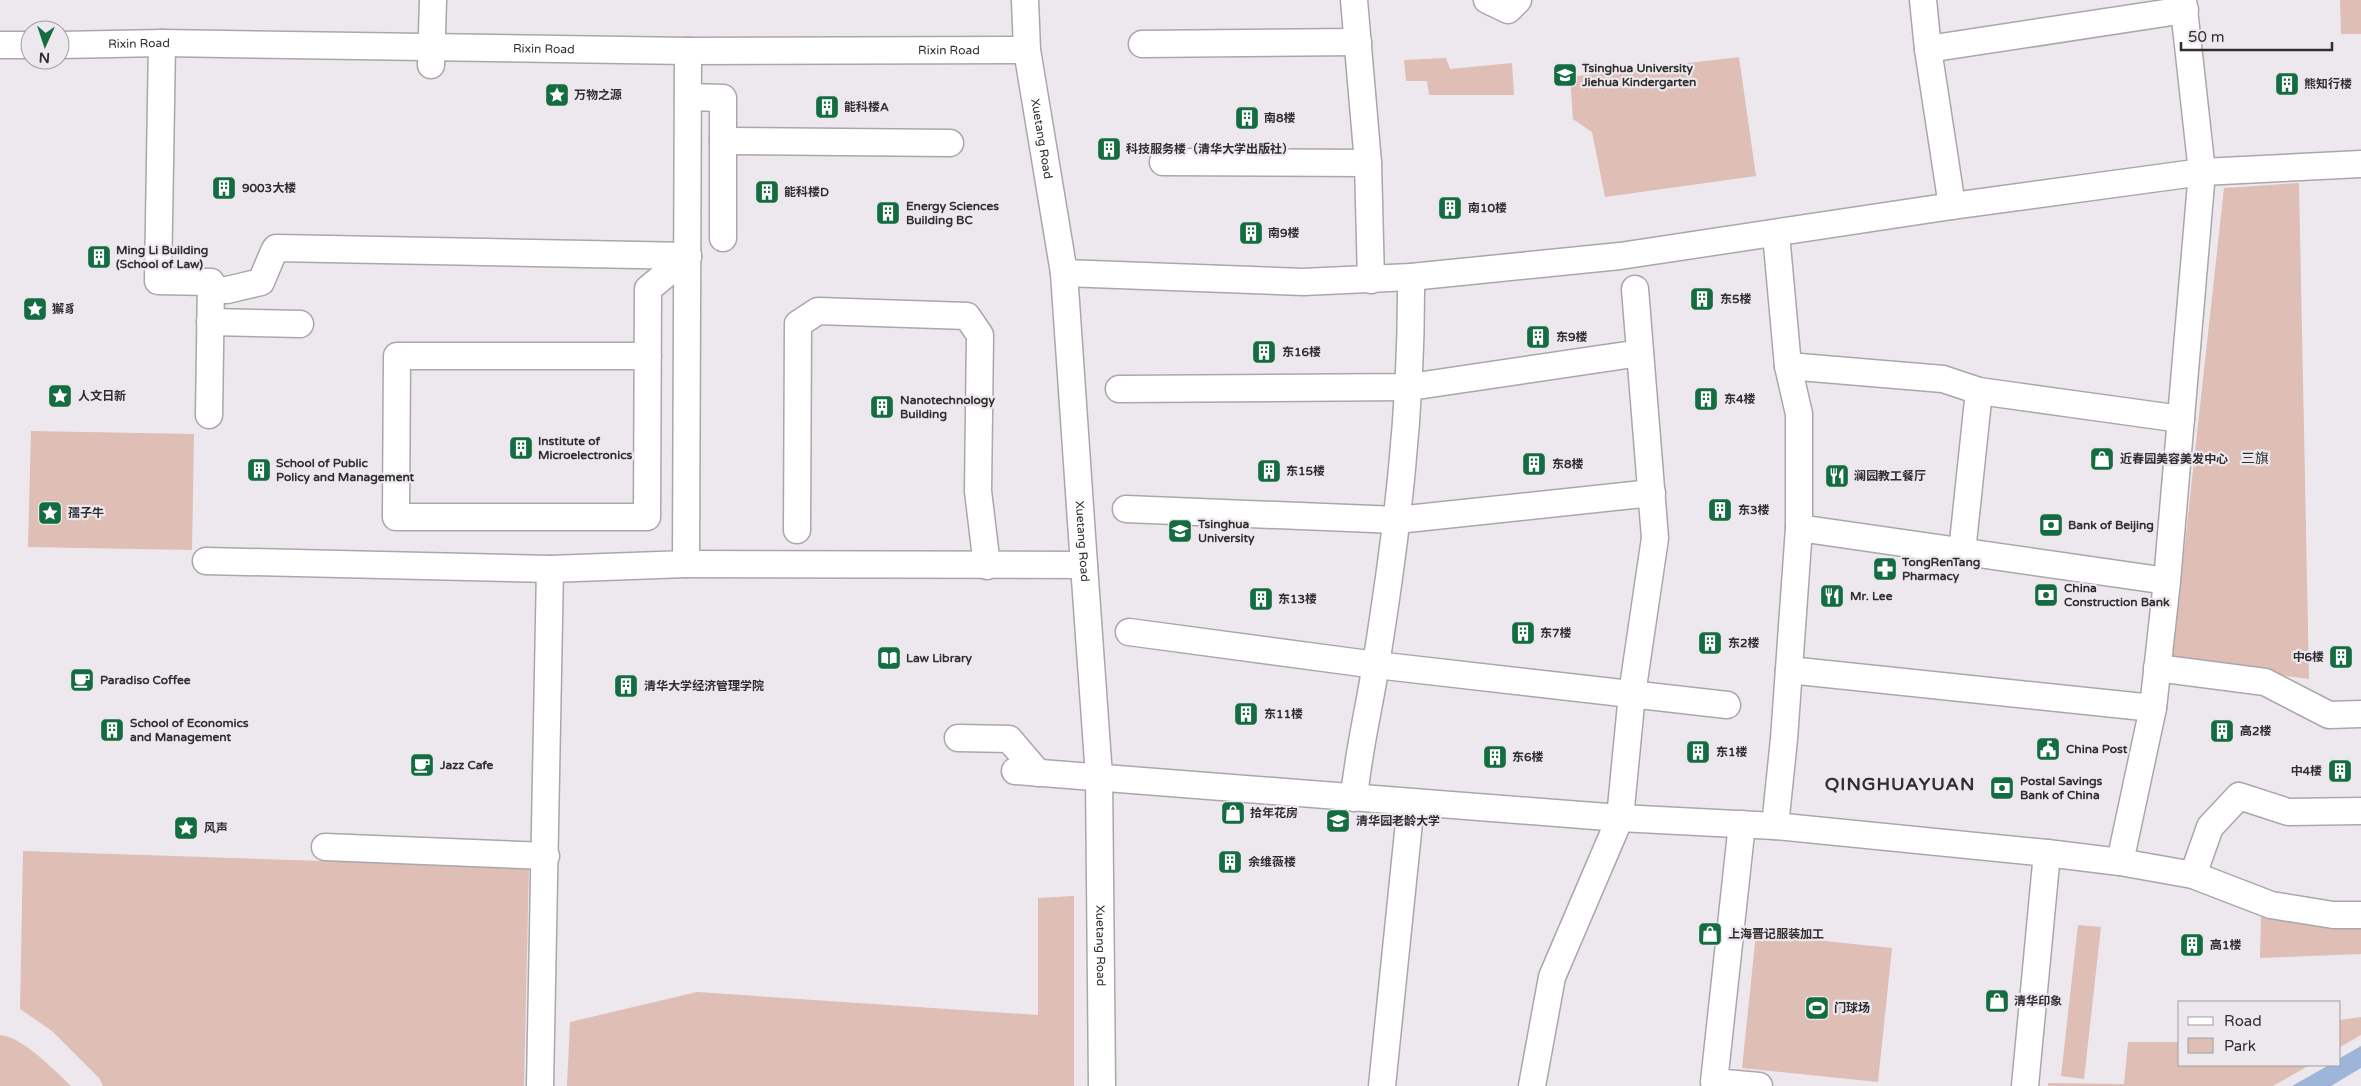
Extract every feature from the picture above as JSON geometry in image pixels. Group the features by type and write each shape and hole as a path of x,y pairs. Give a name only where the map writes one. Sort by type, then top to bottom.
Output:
{"street":[{"path":"432,57 433,0"},
{"name":"Xuetang Road","path":"1025,0 1027,50 1064,273 1099,776 1102,1086"},
{"path":"1354,0 1368,163 1370,280"},
{"path":"1487,0 1508,10 1518,0"},
{"path":"1924,0 1928,49 1952,206"},
{"path":"1928,49 2184,5 2202,172 2167,581 2153,708 2120,862"},
{"path":"1142,44 1358,42"},
{"path":"162,43 158,281 211,282 209,415"},
{"name":"Rixin Road","path":"70,45 162,43 432,57 688,51 1027,50"},
{"path":"0,44 20,45"},
{"path":"686,564 688,51"},
{"path":"688,97 723,98 723,238"},
{"path":"723,141 950,143"},
{"path":"1163,162 1368,163"},
{"path":"1064,273 1303,282 1411,277 1620,256 1952,206 2202,172 2361,164"},
{"path":"1775,826 1799,528 1798,414 1788,366 1776,234"},
{"path":"211,290 227,290 261,282 275,249 688,256"},
{"path":"648,356 397,356 396,517 647,517 648,356 648,289 688,256"},
{"path":"1354,798 1397,520 1410,387 1411,277"},
{"path":"1532,1086 1552,977 1620,818 1632,694 1655,538 1635,289"},
{"path":"797,530 798,324 818,311 967,316 980,334 978,491 987,566"},
{"path":"210,322 300,324"},
{"path":"1119,389 1410,387 1640,353"},
{"path":"1788,366 1943,379 1979,391 2181,419"},
{"path":"1962,552 1979,391"},
{"path":"1126,509 1397,520 1652,493"},
{"path":"1799,528 2167,581"},
{"path":"206,561 550,569 686,564 1084,565"},
{"path":"540,1086 546,856 550,569"},
{"path":"1129,632 1376,665 1727,705"},
{"path":"2157,668 2265,682 2329,715 2361,714"},
{"path":"1789,670 2153,708"},
{"path":"958,738 1009,739 1027,772 1099,776 1411,804 1775,826 2047,853 2120,862 2193,875 2271,905 2333,915 2361,915"},
{"path":"2193,875 2210,826 2239,796 2288,812 2361,811"},
{"path":"1382,1086 1411,804"},
{"path":"1742,824 1714,1082 1759,1086"},
{"path":"508,844 546,856"},
{"path":"325,847 546,856"},
{"path":"2025,1086 2047,853"}],"green space":[{"path":"2340,0 2361,0 2361,34 2341,34"},
{"path":"1739,57 1756,176 1605,197 1592,132 1573,119 1570,77"},
{"path":"1446,58 1450,69 1512,63 1514,95 1429,95 1427,81 1406,81 1404,60"},
{"path":"2299,183 2309,679 2172,661 2224,188"},
{"path":"31,431 194,434 192,550 28,547"},
{"path":"23,851 529,868 524,1086 103,1086 99,1078 52,1031 20,1009"},
{"path":"1074,896 1074,1086 567,1086 570,1022 697,992 1038,1015 1038,898"},
{"path":"2261,914 2361,923 2361,954 2260,958"},
{"path":"2078,925 2101,927 2084,1079 2061,1076"},
{"name":"门球场","path":"1756,934 1892,948 1878,1082 1742,1068"},
{"path":"2361,1017 2361,1035 2341,1046 2341,1020"},
{"path":"0,1035 9,1037 28,1048 71,1086 0,1086"},
{"path":"2128,1042 2178,1042 2178,1066 2308,1066 2273,1086 2048,1086 2048,1083 2124,1084"}],"water":[{"path":"2361,1046 2361,1068 2331,1086 2292,1086 2327,1066 2341,1066 2341,1057"}],"place":[{"name":"Tsinghua University Jiehua Kindergarten","path":"1565,75"},
{"name":"熊知行楼","path":"2287,84"},
{"name":"万物之源","path":"557,95"},
{"name":"能科楼A","path":"827,107"},
{"name":"南8楼","path":"1247,118"},
{"name":"科技服务楼（清华大学出版社）","path":"1109,149"},
{"name":"9003大楼","path":"224,188"},
{"name":"能科楼D","path":"767,192"},
{"name":"南10楼","path":"1450,208"},
{"name":"Energy Sciences Building BC","path":"888,213"},
{"name":"南9楼","path":"1251,233"},
{"name":"Ming Li Building (School of Law)","path":"99,257"},
{"name":"东5楼","path":"1702,299"},
{"name":"獬豸","path":"35,309"},
{"name":"东9楼","path":"1538,337"},
{"name":"东16楼","path":"1264,352"},
{"name":"人文日新","path":"60,396"},
{"name":"东4楼","path":"1706,399"},
{"name":"Nanotechnology Building","path":"882,407"},
{"name":"Institute of Microelectronics","path":"521,448"},
{"name":"近春园美容美发中心","path":"2102,459"},
{"name":"东8楼","path":"1534,464"},
{"name":"School of Public Policy and Management","path":"259,470"},
{"name":"东15楼","path":"1269,471"},
{"name":"澜园教工餐厅","path":"1837,476"},
{"name":"东3楼","path":"1720,510"},
{"name":"孺子牛","path":"50,513"},
{"name":"Bank of Beijing","path":"2051,525"},
{"name":"Tsinghua University","path":"1180,531"},
{"name":"TongRenTang Pharmacy","path":"1885,569"},
{"name":"China Construction Bank","path":"2046,595"},
{"name":"Mr. Lee","path":"1832,596"},
{"name":"东13楼","path":"1261,599"},
{"name":"东7楼","path":"1523,633"},
{"name":"东2楼","path":"1710,643"},
{"name":"中6楼","path":"2341,657"},
{"name":"Law Library","path":"889,658"},
{"name":"Paradiso Coffee","path":"82,680"},
{"name":"清华大学经济管理学院","path":"626,686"},
{"name":"东11楼","path":"1246,714"},
{"name":"School of Economics and Management","path":"112,730"},
{"name":"高2楼","path":"2222,731"},
{"name":"China Post","path":"2048,749"},
{"name":"东1楼","path":"1698,752"},
{"name":"东6楼","path":"1495,757"},
{"name":"Jazz Cafe","path":"422,765"},
{"name":"中4楼","path":"2340,771"},
{"name":"Postal Savings Bank of China","path":"2002,788"},
{"name":"拾年花房","path":"1233,813"},
{"name":"清华园老龄大学","path":"1338,821"},
{"name":"风声","path":"186,828"},
{"name":"余维薇楼","path":"1230,862"},
{"name":"上海晋记服装加工","path":"1710,934"},
{"name":"高1楼","path":"2192,945"},
{"name":"清华印象","path":"1997,1001"},
{"name":"门球场","path":"1817,1008"}],"district":[{"name":"三旗","path":"2255,458"},
{"name":"QINGHUAYUAN","path":"1900,784"}]}
